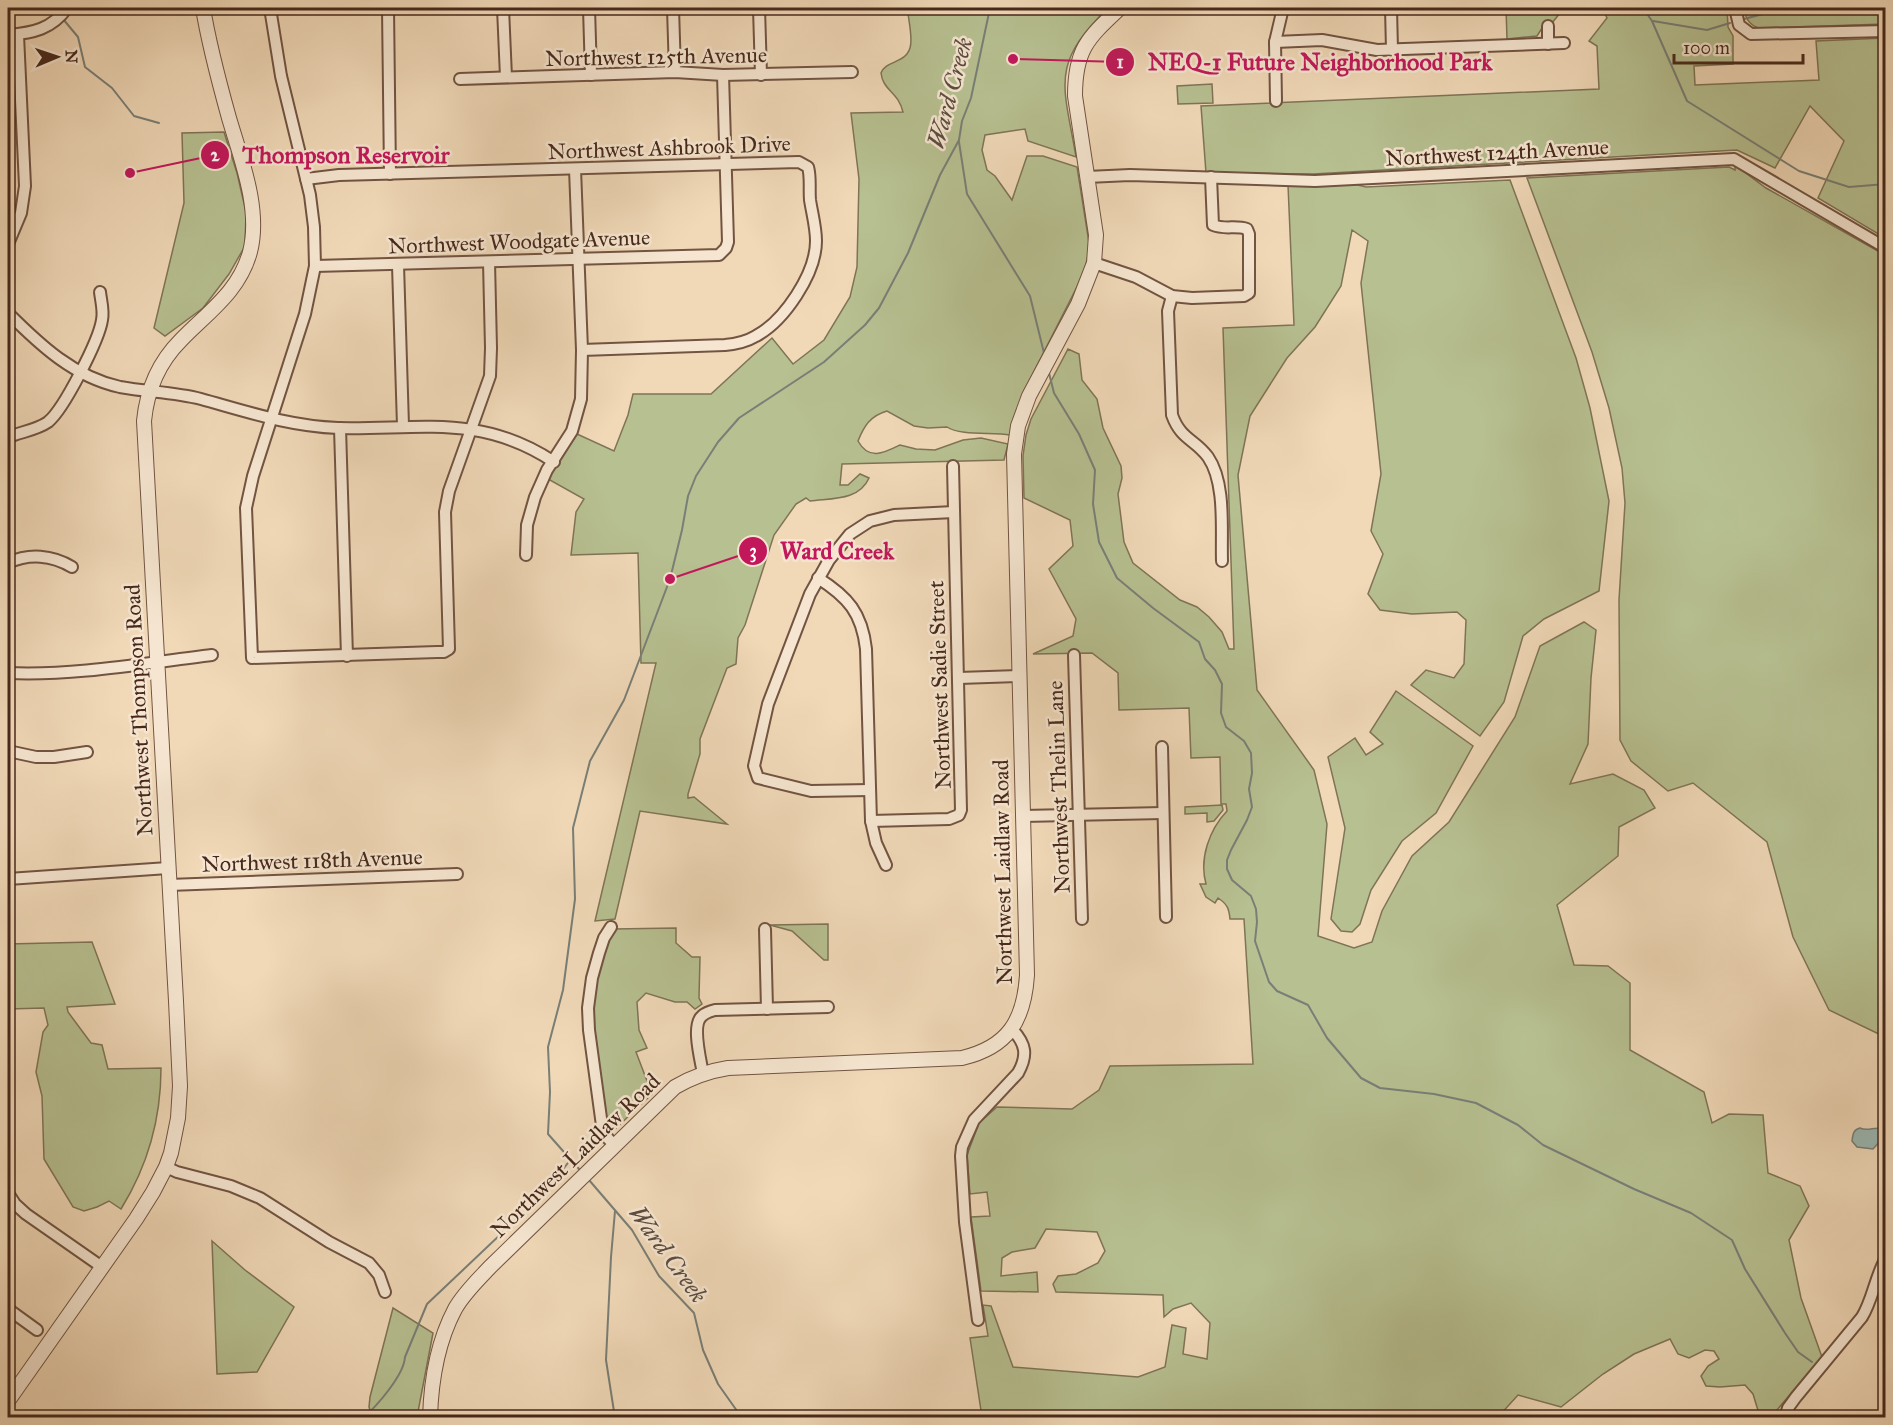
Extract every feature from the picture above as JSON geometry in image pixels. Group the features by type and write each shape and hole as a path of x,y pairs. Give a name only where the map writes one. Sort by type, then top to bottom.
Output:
{"street":[{"path":"8,244 21,213 24,192 13,35 43,29 67,8"},
{"name":"Northwest Thompson Road","path":"8,1401 153,1192 166,1167 176,1130 180,1086 143,432 145,406 156,374 170,352 223,301 236,285 250,250 253,232 250,196 213,60 203,8"},
{"path":"270,8 280,76 313,212 315,266 309,299 253,476 246,508 252,658 347,656 447,650 450,646 445,512 447,497 491,368 489,262"},
{"path":"388,8 390,174"},
{"path":"503,8 506,77"},
{"path":"589,8 591,75"},
{"path":"674,8 675,72"},
{"path":"759,8 761,75"},
{"name":"Northwest Laidlaw Road","path":"430,1418 432,1390 441,1346 459,1303 490,1267 675,1087 712,1071 744,1067 843,1065 962,1058 993,1047 1012,1029 1023,1005 1027,975 1014,495 1015,440 1029,396 1078,304 1094,263 1096,235 1075,96 1075,74 1084,45 1120,8"},
{"path":"1276,100 1275,42 1283,8"},
{"path":"1391,8 1392,50"},
{"path":"1735,8 1739,25 1751,34 1886,31"},
{"path":"1548,26 1548,44"},
{"path":"1275,42 1322,40 1342,42 1369,50 1564,43"},
{"name":"Northwest 125th Avenue","path":"460,79 675,72 723,75 852,72"},
{"path":"723,75 725,164"},
{"name":"Northwest 124th Avenue","path":"1087,177 1130,175 1315,181 1734,159 1886,248"},
{"name":"Northwest Ashbrook Drive","path":"306,179 339,175 800,162 808,167 816,242 809,273 771,325 757,336 742,342 724,345 582,350"},
{"name":"Northwest Woodgate Avenue","path":"315,266 716,255 724,252 728,242 725,164"},
{"path":"526,555 527,525 532,506 543,478 572,431 579,411 582,350 575,169"},
{"path":"1094,263 1136,277 1172,296 1192,298 1244,296 1249,293 1249,234 1247,229 1243,228 1213,225 1211,177"},
{"path":"398,265 403,426"},
{"path":"14,435 35,429 51,420 62,405 98,335 103,318 100,292"},
{"path":"1172,296 1168,311 1172,415 1175,424 1184,436 1206,453 1214,465 1220,489 1222,561"},
{"path":"8,314 51,354 80,372 114,386 199,399 272,420 310,426 340,428 438,426 471,429 516,441 554,462"},
{"path":"340,428 347,656"},
{"name":"Northwest Sadie Street","path":"871,821 949,819 959,815 962,804 953,466"},
{"path":"870,790 811,791 758,778 754,766 768,704 810,594 829,560 850,534 870,521 894,514 954,512"},
{"path":"8,563 24,558 53,558 72,567"},
{"path":"818,578 851,604 863,629 866,649 871,821 876,843 886,865"},
{"path":"8,673 71,671 212,655"},
{"name":"Northwest Thelin Lane","path":"1074,655 1082,919"},
{"path":"958,678 1019,676"},
{"path":"1162,747 1166,917"},
{"path":"8,751 36,757 87,752"},
{"path":"1023,816 1163,813"},
{"path":"8,879 168,868"},
{"name":"Northwest 118th Avenue","path":"169,885 457,874"},
{"path":"611,927 604,938 592,978 588,999 588,1021 603,1133 614,1145"},
{"path":"765,929 767,1009"},
{"path":"703,1074 697,1030 700,1018 715,1010 828,1007"},
{"path":"978,1320 965,1222 961,1156 965,1138 974,1120 1018,1073 1022,1065 1024,1047 1012,1029"},
{"path":"166,1167 231,1186 260,1198 329,1242 369,1263 379,1275 385,1292"},
{"path":"8,1193 15,1204 26,1214 102,1267"},
{"path":"1785,1418 1796,1397 1869,1306 1878,1275 1886,1258"},
{"path":"8,1309 38,1330"}],"green space":[{"path":"955,8 1108,8 1076,45 1065,77 1065,93 1076,157 1028,141 1025,129 985,135 982,150 987,170 995,176 1012,200 1027,156 1043,156 1077,167 1089,243 1084,273 1022,395 1010,435 960,432 947,427 914,426 887,411 868,422 858,441 867,451 877,454 900,445 935,450 963,440 981,438 1008,444 1004,460 842,464 840,485 848,485 860,474 869,478 859,491 844,497 810,501 806,498 796,504 774,535 745,625 738,638 736,664 727,668 700,739 700,754 688,794 688,798 694,797 727,824 640,811 615,919 595,921 656,663 641,663 638,553 571,555 576,512 584,499 548,479 577,434 614,451 628,415 633,394 711,394 772,338 793,364 824,340 850,297 857,267 859,179 851,113 903,112 898,100 882,79 881,73 887,66 908,53 911,36 908,13 955,14"},
{"path":"1506,8 1564,8 1552,23 1544,25 1537,36 1507,39"},
{"path":"1596,8 1727,8 1728,27 1733,36 1733,64 1694,66 1695,85 1819,80 1816,41 1885,38 1885,238 1818,198 1844,141 1810,106 1775,168 1737,150 1313,174 1206,173 1201,106 1599,89 1597,46 1589,41 1607,18"},
{"path":"1744,8 1885,8 1885,24 1759,28 1748,21"},
{"path":"1212,84 1213,103 1178,104 1177,86"},
{"path":"224,132 246,212 245,246 229,274 203,308 165,336 154,328 184,203 182,133"},
{"path":"1735,165 1766,188 1885,255 1885,1037 1829,1010 1793,937 1767,842 1693,783 1668,791 1631,761 1620,740 1619,600 1625,503 1622,468 1609,408 1592,352 1527,178 1729,167 1735,170"},
{"path":"1510,180 1576,358 1590,408 1609,501 1599,591 1544,619 1523,636 1504,702 1480,736 1411,685 1426,670 1454,678 1464,664 1466,620 1457,612 1412,614 1380,610 1368,594 1383,554 1371,531 1381,474 1361,283 1368,241 1352,230 1341,286 1315,327 1287,358 1250,416 1238,475 1257,690 1314,770 1327,824 1318,936 1354,948 1372,942 1382,911 1412,856 1449,822 1515,717 1540,646 1584,622 1596,630 1588,744 1570,784 1613,774 1644,790 1655,808 1619,827 1618,856 1557,905 1574,965 1608,966 1630,983 1630,1050 1704,1092 1712,1123 1729,1114 1763,1115 1768,1173 1800,1186 1809,1206 1789,1240 1801,1298 1822,1357 1771,1417 1760,1417 1753,1394 1745,1385 1706,1386 1701,1376 1708,1366 1719,1359 1714,1351 1705,1350 1689,1358 1678,1354 1670,1339 1634,1354 1603,1374 1561,1407 1518,1395 1498,1417 982,1417 970,1338 988,1336 983,1305 991,1306 1013,1367 1138,1377 1165,1367 1172,1325 1186,1328 1183,1354 1207,1359 1210,1323 1191,1303 1173,1309 1164,1317 1163,1295 1056,1292 1053,1284 1058,1276 1076,1274 1098,1263 1105,1251 1097,1232 1046,1229 1035,1248 1012,1252 1002,1258 1001,1276 1037,1272 1038,1292 981,1291 971,1217 990,1216 987,1192 970,1194 967,1155 979,1123 997,1107 1072,1109 1099,1090 1110,1066 1253,1064 1244,919 1230,919 1225,904 1218,898 1215,903 1206,897 1200,884 1206,884 1204,865 1207,845 1215,827 1227,811 1226,804 1221,804 1220,757 1191,758 1189,708 1119,710 1118,673 1092,653 1033,654 1073,636 1076,619 1049,569 1073,546 1070,520 1024,498 1023,456 1031,419 1068,349 1079,354 1082,380 1097,399 1103,428 1121,466 1122,478 1118,494 1124,542 1133,563 1180,600 1197,607 1209,617 1222,632 1229,649 1234,649 1223,328 1294,325 1288,185 1354,184 1366,187"},
{"path":"1396,691 1473,746 1436,813 1402,841 1371,890 1360,924 1352,932 1341,931 1331,919 1345,828 1328,757 1355,738 1366,755 1383,744 1370,732"},
{"path":"1222,805 1223,810 1214,821 1207,822 1207,813 1185,814 1185,807"},
{"path":"828,924 828,960 824,960 792,931 770,925"},
{"path":"676,928 676,943 692,957 700,957 699,998 702,1004 695,1009 687,1002 675,1002 646,993 637,1002 639,1030 647,1048 636,1052 652,1094 613,1131 607,1123 591,1036 592,986 613,929"},
{"path":"92,942 115,1004 67,1007 68,1012 91,1043 102,1045 108,1069 161,1068 158,1105 151,1142 130,1193 121,1209 109,1201 84,1211 73,1207 44,1159 42,1096 36,1072 43,1032 48,1025 44,1008 8,1009 8,944"},
{"path":"212,1241 245,1270 294,1307 257,1372 217,1374"},
{"path":"393,1308 433,1333 417,1417 372,1417 369,1407"}],"water":[{"path":"1860,1128 1882,1129 1883,1138 1873,1149 1857,1147 1852,1141 1855,1131"}],"waterway":[{"name":"Ward Creek","path":"579,1169 548,1134 550,1092 548,1047 563,990 575,899 573,828 590,761 624,700 670,579 688,496 696,476 718,442 739,418 824,362 865,325 879,308 908,253 940,175 959,140 962,121 971,98 990,8"},
{"path":"1643,8 1652,21 1687,101 1799,171 1849,187 1886,184"},
{"path":"1744,19 1785,8"},
{"path":"63,19 78,37 85,67 112,88 134,116 159,123"},
{"path":"1653,21 1707,30 1730,23"},
{"path":"959,142 967,194 1030,296 1044,353"},
{"path":"1049,373 1054,393 1079,434 1095,470 1093,504 1099,542 1117,578 1199,642 1205,659 1215,670 1222,684 1221,713 1226,727 1244,741 1251,753 1252,773 1249,789 1252,807 1231,850 1227,860 1227,869 1232,880 1251,896 1256,909 1255,941 1269,982 1277,991 1308,1005 1327,1038 1361,1078 1380,1088 1434,1094 1476,1103 1518,1125 1543,1145 1634,1189 1691,1213 1732,1240 1745,1269 1785,1333 1798,1352 1812,1362"},
{"path":"532,1209 571,1159"},
{"name":"Ward Creek","path":"589,1180 632,1230 659,1276 694,1313 703,1350 718,1384 742,1418"},
{"path":"615,1211 606,1360 615,1418"},
{"path":"363,1418 395,1381 427,1304 520,1216"}],"place":[{"name":"NEQ-1 Future Neighborhood Park","path":"1013,59"},
{"name":"Thompson Reservoir","path":"130,173"},
{"name":"Ward Creek","path":"670,579"}]}
